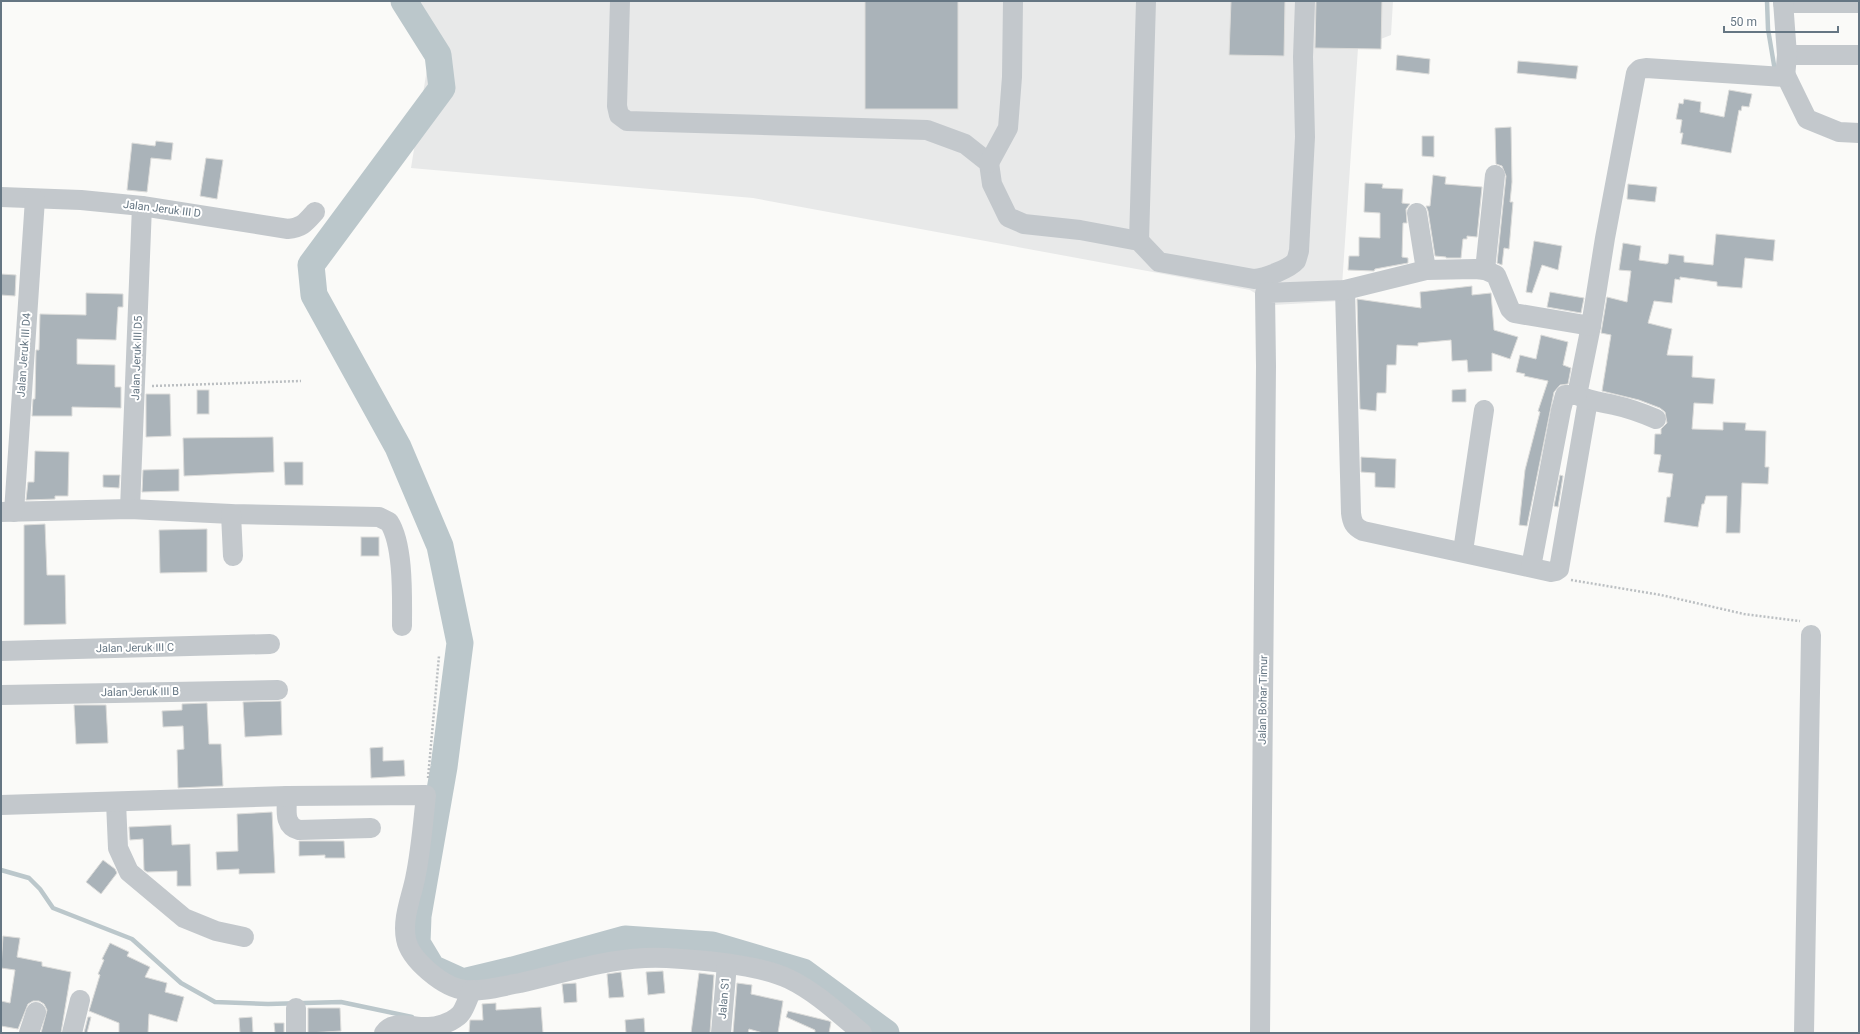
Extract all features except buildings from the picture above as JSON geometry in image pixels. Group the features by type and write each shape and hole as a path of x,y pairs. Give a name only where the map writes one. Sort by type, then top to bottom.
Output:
{"street":[{"path":"620,1 617,106 619,115 627,121 927,130 965,144 989,163"},
{"path":"1013,1 1012,77 1008,128 989,163 992,184 1008,216 1024,224 1080,230 1139,241 1159,262 1224,275 1254,279 1264,286 1345,290 1426,270 1452,268 1485,270 1494,274 1497,278 1510,309 1514,313 1591,326"},
{"path":"1139,241 1146,1"},
{"path":"1264,286 1296,261 1299,252 1305,136 1303,57 1305,1"},
{"path":"1859,3 1783,2 1787,55 1785,77 1807,118 1839,132 1859,133"},
{"path":"1787,55 1859,55"},
{"path":"1345,290 1351,520 1356,527 1363,531 1463,551 1555,572 1559,569 1591,326 1605,238 1636,73 1640,69 1646,68 1785,77"},
{"path":"1485,270 1495,175"},
{"name":"Jalan Jeruk III D","path":"1,197 81,200 142,206 288,229 297,228 305,224 314,212"},
{"name":"Jalan Jeruk III D4","path":"7,512 35,199"},
{"name":"Jalan Jeruk III D5","path":"130,509 142,206"},
{"path":"1417,213 1426,270"},
{"name":"Jalan Bohar Timur","path":"1260,1033 1266,366 1264,286"},
{"path":"1531,567 1565,396 1614,405 1656,419"},
{"path":"1463,551 1484,410"},
{"path":"7,512 130,509 231,514 372,516 386,520 392,526 397,548 402,582 402,626"},
{"path":"231,514 233,556"},
{"path":"1804,1033 1811,635"},
{"name":"Jalan Jeruk III C","path":"1,651 270,644"},
{"name":"Jalan Jeruk III B","path":"1,695 278,690"},
{"path":"1,804 116,802 287,796 426,795 415,878 406,915 406,939 414,956 426,969 464,989 483,990 543,978 602,962 666,958 727,964 768,971 790,979 826,1004 862,1033"},
{"path":"287,796 288,824 293,828 299,830 371,828"},
{"path":"116,802 118,848 129,872 184,918 216,931 244,937"},
{"name":"Jalan S1","path":"721,1033 727,964"},
{"path":"384,1033 387,1028 395,1025 427,1027 458,1025 464,989"},
{"path":"72,1033 80,1000"},
{"path":"296,1008 296,1033"},
{"path":"29,1033 36,1012"}],"path":[{"path":"136,386 301,381"},
{"path":"1555,572 1566,578 1577,581 1661,594 1744,614 1796,620 1807,623 1810,626 1811,635"},
{"path":"426,795 439,656"}],"shaded area":[{"path":"394,1 1393,1 1391,35 1358,48 1341,301 1274,305 1250,290 753,198 411,168 431,44"}],"waterway":[{"path":"404,1 438,55 442,88 311,265 314,295 398,447 440,546 460,643 444,767 418,916 417,943 432,968 463,982 513,970 625,939 712,945 803,972 886,1033"},
{"path":"1767,1 1768,29 1775,71"},
{"path":"1,870 29,878 40,889 53,908 132,939 181,983 215,1002 268,1004 341,1002 412,1017"}]}
